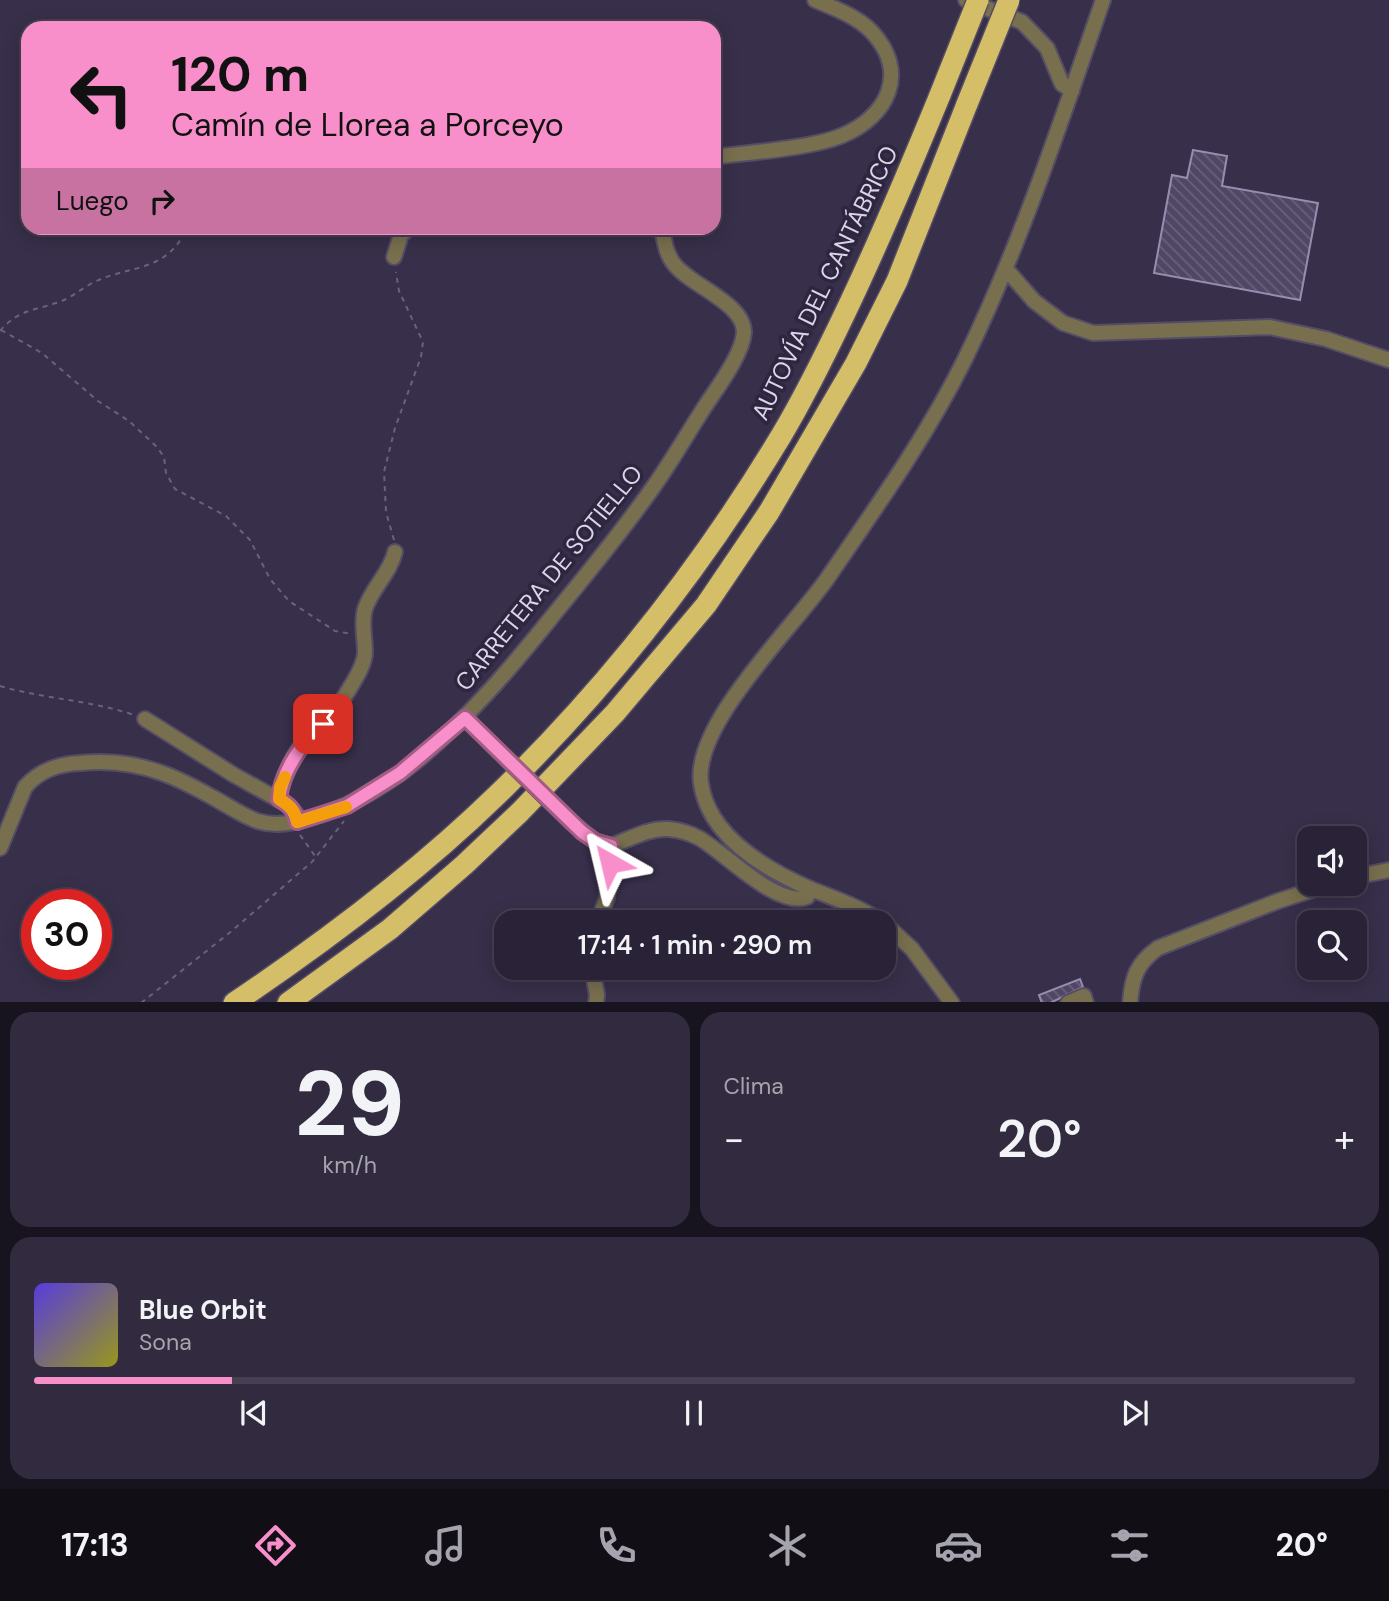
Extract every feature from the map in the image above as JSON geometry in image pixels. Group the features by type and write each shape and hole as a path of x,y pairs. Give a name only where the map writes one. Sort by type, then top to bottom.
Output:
{"highway":[{"name":"AUTOVÍA DEL CANTÁBRICO","path":"235,1002 330,936 444,844 496,796 579,710 682,585 734,511 782,434 826,354 888,221 978,0"},
{"path":"289,1002 390,929 520,812 615,713 706,605 769,512 856,363 897,281 1009,0"},
{"path":"307,1002 352,969 390,929"}],"street":[{"path":"721,156 822,142 861,127 876,115 884,102 890,85 891,66 885,50 872,32 859,21 815,0"},
{"path":"966,0 1022,22 1047,48 1062,84 1072,90"},
{"path":"862,910 809,888 761,861 723,831 708,808 701,783 701,764 707,741 721,714 824,584 891,485 964,361 1006,269 1103,0"},
{"path":"394,257 401,235"},
{"name":"CARRETERA DE SOTIELLO","path":"0,848 25,787 41,773 71,763 138,765 215,798 248,818 276,825 297,822 347,806 409,767 465,718 510,669 655,486 740,348 744,334 739,316 693,282 673,262 663,235"},
{"path":"1006,269 1034,301 1063,323 1093,332 1270,327 1326,339 1389,360"},
{"path":"279,799 280,787 301,747 339,705 358,672 365,655 364,612 371,594 393,563 395,552"},
{"path":"465,718 571,822 595,841 611,846 646,831 666,829 685,832 699,838 767,888 802,899 807,897 809,888"},
{"path":"145,719 234,775 288,804 296,814 297,822"},
{"path":"602,910 607,898 611,846"},
{"path":"1367,874 1389,870"},
{"path":"1130,1002 1135,971 1145,958 1158,948 1297,895"},
{"path":"896,933 912,949 951,1002"},
{"path":"594,980 596,1002"},
{"path":"1070,1002 1084,996 1086,1002"}],"path":[{"path":"184,235 179,244 164,257 93,282 57,303 20,313 1,330 42,353 148,438 164,457 166,473 175,489 226,516 250,540 270,579 289,601 335,631 363,635"},
{"path":"394,257 399,291 423,342 421,357 395,428 384,472 387,512 395,552"},
{"path":"0,686 86,702 145,719"},
{"path":"142,1002 228,934 316,857 344,821 347,806"},
{"path":"297,822 299,833 316,857"}],"building":[{"path":"1193,150 1227,156 1222,186 1318,203 1300,300 1154,273 1172,175 1187,178"},
{"path":"1080,979 1083,987 1052,1002 1042,1002 1039,995"}],"slow traffic":[{"path":"285,777 280,787 279,799 288,804 296,814 297,822 346,807"}],"route":[{"path":"323,724 301,747 280,787 279,799 288,804 296,814 297,822 347,806 400,773 465,718 582,832 595,841 611,846 610,863"}]}
